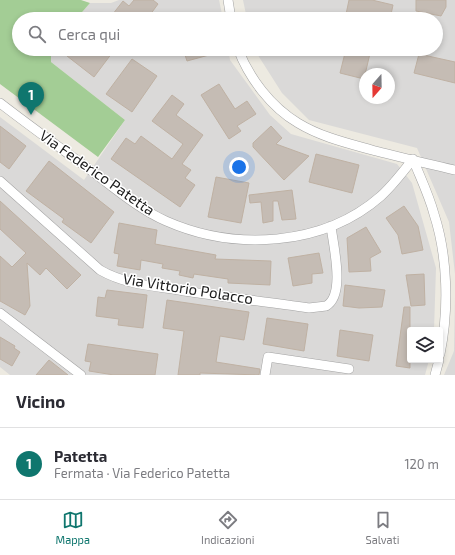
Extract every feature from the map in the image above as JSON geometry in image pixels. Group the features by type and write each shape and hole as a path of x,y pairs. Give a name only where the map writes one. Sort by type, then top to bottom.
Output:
{"street":[{"path":"228,0 230,12"},
{"path":"241,56 258,85 277,107 297,123 332,138 455,170"},
{"name":"Via Federico Patetta","path":"0,103 132,201 176,225 216,236 248,240 294,236 331,226 353,215 376,200 395,181 413,159"},
{"path":"413,159 434,213 442,244 445,300 442,327"},
{"name":"Via Vittorio Polacco","path":"0,181 100,270 113,277 134,283 196,293 309,308 326,306 334,298 337,286 331,226"},
{"path":"0,313 81,375"},
{"path":"265,375 268,356 349,369"},
{"path":"435,375 438,363"}],"shaded area":[{"path":"119,0 219,0 222,12 82,12 90,3 111,3"},
{"path":"243,0 455,0 455,274 449,222 417,148 309,120 282,93 258,56 443,56 443,12 246,12"},
{"path":"51,56 229,56 230,60 270,115 291,134 397,164 412,183 436,268 434,327 407,327 407,363 428,363 425,375 10,375 0,367 0,117 84,180 125,120 51,62"},
{"path":"455,297 455,375 444,375 454,351"}],"green space":[{"path":"0,0 81,0 90,3 82,12 12,12 12,56 51,56 51,62 125,120 98,157 0,84"}],"building":[{"path":"134,0 153,0 158,4 152,12 114,12 123,1 129,6"},
{"path":"349,0 372,0 393,5 392,12 346,12"},
{"path":"416,0 446,0 446,7 443,12 416,11"},
{"path":"67,56 110,56 94,77"},
{"path":"185,56 205,56 187,61"},
{"path":"344,56 369,56 367,68 359,68 359,78 340,73"},
{"path":"418,56 428,56 455,62 455,83 414,73"},
{"path":"132,59 157,76 132,112 106,94"},
{"path":"219,84 235,109 247,101 256,114 237,126 241,131 229,139 201,95"},
{"path":"172,95 184,104 176,115 203,135 182,164 191,170 185,178 195,185 180,207 111,159 126,138 135,144 141,136 172,159 183,144 152,121"},
{"path":"0,126 26,146 9,169 0,162"},
{"path":"271,126 282,138 276,144 309,156 284,180 253,147 253,143"},
{"path":"316,154 359,165 352,193 309,182"},
{"path":"49,161 114,212 91,243 62,222 64,219 26,191"},
{"path":"216,177 249,183 241,223 208,217"},
{"path":"292,190 296,219 282,220 278,201 273,201 273,221 263,223 261,202 250,203 249,195"},
{"path":"0,201 81,275 67,289 46,268 40,275 27,263 30,306 25,315 0,301 0,256 12,267 26,253 0,229"},
{"path":"404,206 418,226 423,250 402,254 398,235 386,218"},
{"path":"119,223 157,230 155,244 216,255 215,259 271,261 270,285 228,283 228,279 194,274 193,278 179,275 180,271 162,268 163,264 141,260 140,270 117,266 119,254 114,253"},
{"path":"366,227 381,252 370,258 371,271 349,272 347,238"},
{"path":"319,253 323,273 312,274 312,283 293,286 288,258"},
{"path":"424,274 425,305 411,306 406,275"},
{"path":"345,285 385,290 382,307 359,308 343,306"},
{"path":"107,290 147,295 143,328 118,325 119,319 96,316 98,297 105,298"},
{"path":"167,300 249,312 244,340 220,336 216,362 260,369 259,375 200,373 200,375 178,375 184,331 163,328"},
{"path":"404,307 410,307 410,327 407,327 407,363 410,363 410,368 396,366"},
{"path":"267,318 308,324 304,351 263,344"},
{"path":"340,330 373,335 369,361 337,356"},
{"path":"0,337 15,346 14,348 20,352 12,366 0,359"},
{"path":"88,344 158,354 155,375 114,375 89,371 91,362 85,361"},
{"path":"49,360 68,375 36,375"}],"place":[{"name":"Patetta","path":"31,115"}]}
